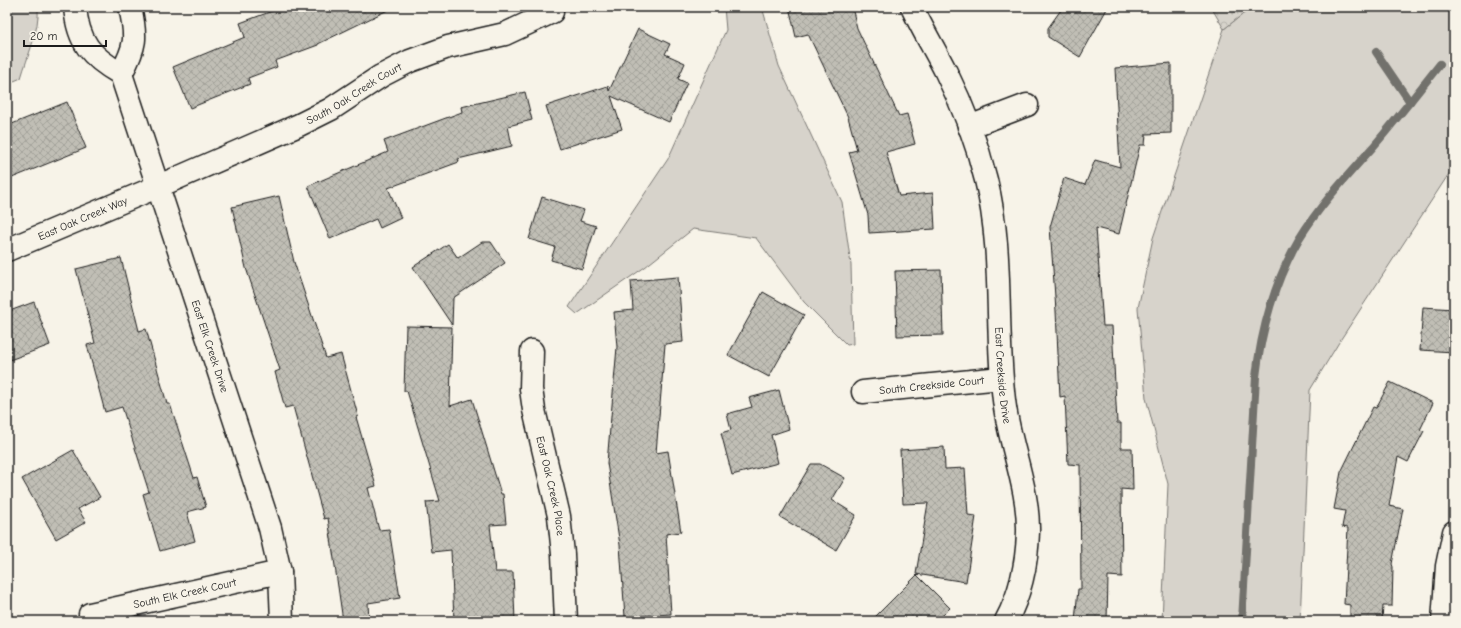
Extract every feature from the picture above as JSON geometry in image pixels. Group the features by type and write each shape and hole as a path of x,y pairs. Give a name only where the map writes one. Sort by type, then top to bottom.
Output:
{"street":[{"path":"75,7 77,23 90,50 104,64 121,74 132,54 134,46 134,31 130,7"},
{"name":"East Creekside Drive","path":"912,7 946,73 969,127 987,181 995,231 1002,378 1007,424 1027,503 1028,520 1028,541 1025,570 1014,605 1006,621"},
{"name":"South Oak Creek Court","path":"159,186 321,115 385,74 410,61 448,47 504,34 552,12"},
{"name":"East Elk Creek Drive","path":"121,74 266,515 280,572 282,621"},
{"path":"969,127 1028,105"},
{"name":"East Oak Creek Way","path":"7,250 159,186"},
{"name":"East Oak Creek Place","path":"532,351 532,401 559,516 563,554 566,621"},
{"name":"South Creekside Court","path":"863,392 1002,378"},
{"path":"1443,621 1450,580 1449,554 1454,532"},
{"name":"South Elk Creek Court","path":"90,614 280,572"}],"green space":[{"path":"7,7 38,7 38,16 35,34 21,78 7,84"},
{"path":"724,7 762,7 779,66 842,202 851,265 853,344 847,345 804,302 756,238 693,229 645,267 577,314 569,307 668,159 726,30"},
{"path":"1211,7 1252,7 1224,29"},
{"path":"1252,7 1447,7 1454,13 1454,166 1341,339 1310,390 1300,621 1162,621 1168,484 1146,398 1138,308 1153,238 1224,29"}],"building":[{"path":"283,7 394,7 318,45 275,61 277,67 248,78 250,84 190,108 173,67 245,37 240,23"},
{"path":"789,7 852,7 857,28 899,116 907,114 915,144 886,152 899,196 933,193 935,229 869,233 868,215 849,152 857,150 848,117 808,34 796,37"},
{"path":"1063,7 1108,7 1080,57 1048,37 1048,28"},
{"path":"638,29 670,44 665,54 685,63 678,79 687,83 669,122 611,96 622,129 560,149 546,106 608,86 609,91"},
{"path":"1171,63 1171,133 1146,134 1145,145 1140,145 1119,234 1096,228 1103,326 1112,326 1117,423 1121,423 1121,448 1132,448 1133,490 1121,489 1122,577 1108,576 1107,621 1075,621 1078,589 1081,589 1080,465 1068,464 1065,396 1060,397 1050,227 1064,178 1085,185 1095,160 1120,167 1115,68"},
{"path":"525,92 532,120 508,126 512,146 458,159 459,162 388,188 401,218 380,228 376,219 330,239 308,186 388,152 384,141 462,112 461,107"},
{"path":"67,102 86,148 7,180 7,126"},
{"path":"279,196 294,262 326,358 341,354 358,416 356,417 376,486 368,488 379,530 389,529 400,598 368,603 369,621 343,621 328,518 324,519 293,406 285,408 275,372 280,370 246,268 232,207"},
{"path":"542,197 584,210 580,221 596,226 582,269 551,260 555,247 529,239"},
{"path":"482,242 491,242 505,263 453,298 452,325 413,267 448,244 458,258"},
{"path":"121,258 139,331 146,329 167,404 170,404 194,478 197,477 206,507 187,512 195,541 160,551 143,494 149,492 122,407 105,412 87,345 95,343 76,269"},
{"path":"941,270 943,335 897,336 895,271"},
{"path":"678,277 683,342 665,344 656,453 668,451 681,532 666,534 671,614 625,617 620,545 607,463 617,347 614,312 633,310 631,281"},
{"path":"763,292 804,315 769,377 728,355"},
{"path":"34,302 50,345 7,361 7,312"},
{"path":"1423,307 1454,309 1454,352 1420,350"},
{"path":"406,326 452,327 450,406 472,399 501,494 503,494 506,524 490,525 495,572 513,572 515,621 454,621 451,550 432,552 426,502 440,501 407,391 404,391"},
{"path":"1390,382 1433,403 1420,430 1424,431 1408,462 1398,457 1389,506 1403,509 1392,564 1392,606 1383,606 1382,621 1350,621 1350,605 1344,604 1348,528 1342,527 1345,511 1334,509 1341,472 1373,407 1376,408"},
{"path":"779,390 789,429 771,435 778,463 732,475 721,433 731,430 727,414 752,407 749,398"},
{"path":"944,447 945,469 965,468 968,515 976,516 966,582 916,574 928,503 903,504 900,450"},
{"path":"73,450 100,497 78,509 86,522 56,539 22,479"},
{"path":"811,464 820,464 845,478 832,500 856,515 836,550 780,517"},
{"path":"917,575 950,608 937,621 871,621"}],"waterway":[{"path":"1376,52 1410,102"},
{"path":"1242,621 1256,377 1265,323 1276,288 1290,255 1307,226 1334,191 1390,127 1440,64"}]}
